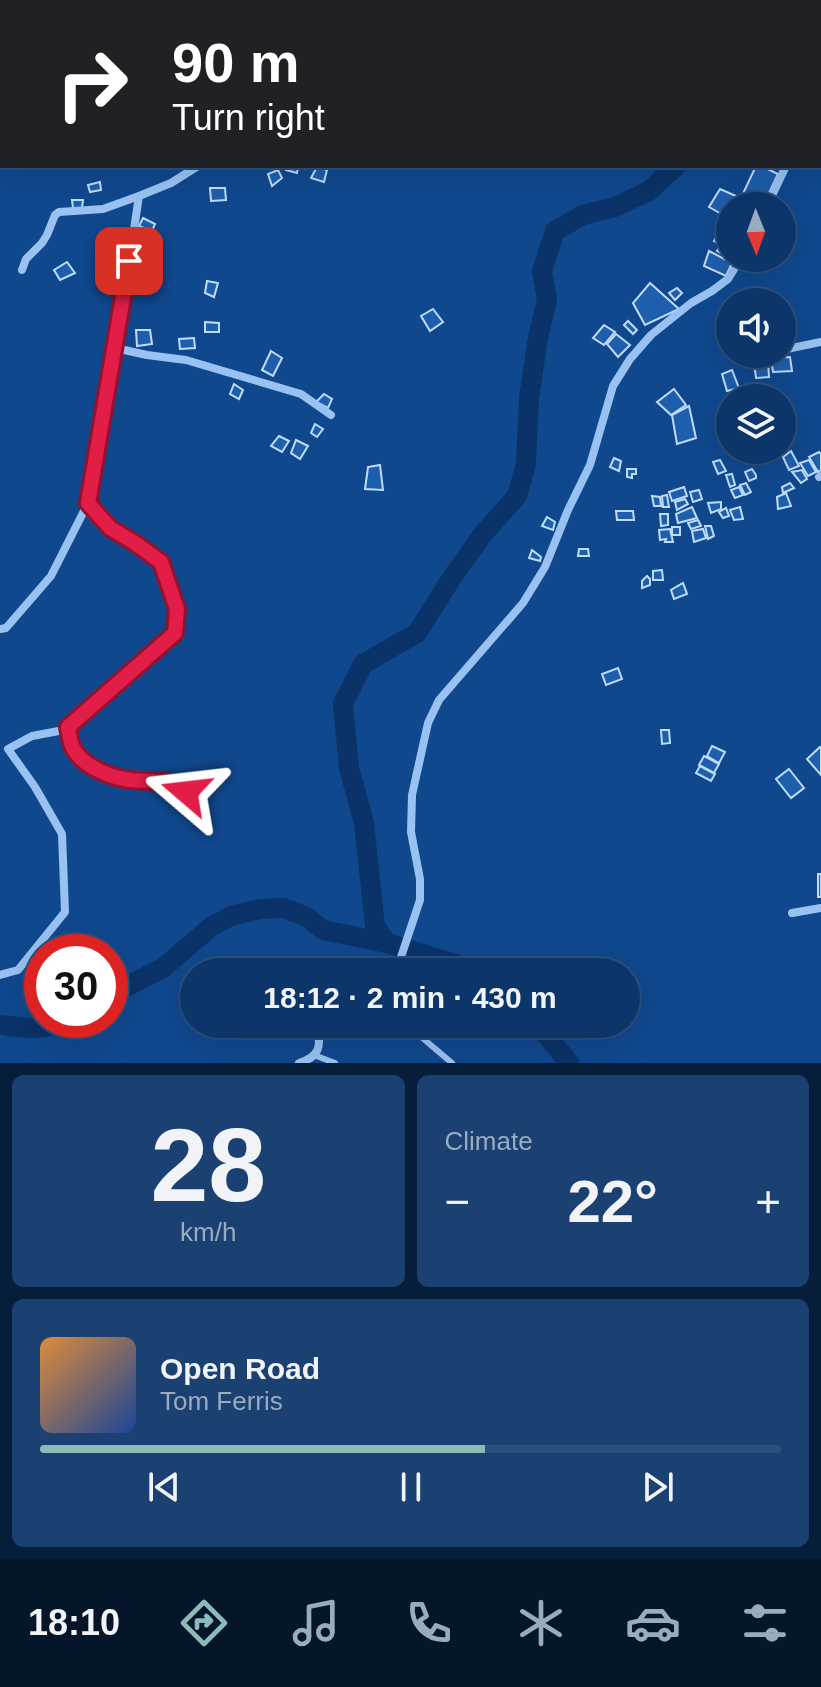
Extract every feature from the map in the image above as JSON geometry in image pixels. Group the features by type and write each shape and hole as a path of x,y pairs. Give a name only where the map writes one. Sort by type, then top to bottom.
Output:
{"street":[{"path":"22,270 26,259 42,243 59,212 103,209 171,183 195,168"},
{"path":"774,192 785,168"},
{"path":"0,629 6,628 51,576 88,503 139,196"},
{"path":"400,958 420,900 420,879 411,832 412,795 428,723 439,700 523,603 545,567 590,465 613,386 630,359 651,335 728,279 732,272"},
{"path":"796,347 821,342"},
{"path":"115,348 186,360 301,394 331,415"},
{"path":"0,975 18,970 65,912 62,834 35,787 4,746 32,736 64,730 175,633 177,609 161,562 110,528 88,503"},
{"path":"68,727 72,745 80,757 99,770 130,780 157,780 177,785 186,792"},
{"path":"792,913 821,908"},
{"path":"299,1063 318,1051 320,1038"}],"lane":[{"path":"423,1038 452,1063"},
{"path":"314,1055 335,1063"}],"building":[{"path":"316,168 327,170 324,182 311,178"},
{"path":"755,168 765,168 778,174 770,192 744,192"},
{"path":"278,170 282,178 272,186 268,174"},
{"path":"100,182 101,190 90,192 88,185"},
{"path":"210,188 225,188 226,200 211,201"},
{"path":"716,196 716,211 709,207"},
{"path":"72,200 83,200 82,208 73,208"},
{"path":"143,218 155,224 152,231 139,226"},
{"path":"709,251 716,255 716,271 704,266"},
{"path":"67,262 75,273 60,280 54,270"},
{"path":"207,281 218,283 214,297 205,293"},
{"path":"650,283 679,309 645,325 633,303"},
{"path":"677,288 682,293 675,300 669,293"},
{"path":"433,309 443,322 430,331 421,316"},
{"path":"628,321 637,330 633,334 624,325"},
{"path":"205,322 219,323 219,332 205,332"},
{"path":"604,325 615,332 604,345 593,338"},
{"path":"136,330 150,330 152,344 137,346"},
{"path":"616,334 630,345 618,357 607,344"},
{"path":"194,338 195,348 180,349 179,339"},
{"path":"271,351 282,358 273,376 262,370"},
{"path":"755,368 768,368 769,377 756,378"},
{"path":"772,368 792,368 792,371 773,372"},
{"path":"732,370 737,384 725,384 722,374"},
{"path":"234,384 243,390 239,399 230,394"},
{"path":"674,389 686,405 671,415 657,402"},
{"path":"324,394 332,399 328,408 316,402"},
{"path":"689,406 696,438 677,444 672,415"},
{"path":"315,424 323,429 317,437 311,433"},
{"path":"279,436 289,441 282,452 271,446"},
{"path":"296,440 308,446 300,459 291,453"},
{"path":"819,452 821,470 818,472 809,457"},
{"path":"614,458 621,461 619,471 610,467"},
{"path":"796,460 799,466 789,470 786,464 796,464"},
{"path":"809,460 816,472 808,476 800,463"},
{"path":"713,462 722,464 726,471 718,474"},
{"path":"380,465 383,490 365,489 368,467"},
{"path":"627,469 636,469 632,478 627,477"},
{"path":"752,469 756,478 749,481 745,472"},
{"path":"802,470 807,479 801,483 792,472"},
{"path":"732,474 735,485 730,487 726,475"},
{"path":"746,483 751,492 745,495 740,485"},
{"path":"790,483 794,488 783,493 782,487"},
{"path":"684,487 687,496 672,501 669,492"},
{"path":"739,487 743,495 735,498 731,490"},
{"path":"699,490 702,499 693,502 690,492"},
{"path":"786,493 791,506 778,509 777,497"},
{"path":"667,495 669,507 663,507 662,496"},
{"path":"652,496 660,497 661,506 654,506"},
{"path":"685,499 688,504 677,510 675,502"},
{"path":"721,502 721,509 711,513 708,503"},
{"path":"692,507 697,518 678,523 676,514"},
{"path":"740,507 743,519 734,520 730,510"},
{"path":"726,508 729,516 723,518 719,512"},
{"path":"616,511 633,511 634,520 617,520"},
{"path":"660,514 668,514 668,525 661,526"},
{"path":"547,517 555,522 553,530 542,526"},
{"path":"698,520 701,526 691,529 688,523"},
{"path":"705,526 711,526 714,536 708,539"},
{"path":"672,527 680,527 680,535 672,535"},
{"path":"670,529 673,542 660,540 659,530"},
{"path":"703,529 706,538 694,542 692,531"},
{"path":"579,549 588,549 589,556 578,556"},
{"path":"532,550 541,557 540,561 529,558"},
{"path":"662,570 663,580 653,580 653,571"},
{"path":"647,576 650,585 642,588 642,581"},
{"path":"683,583 687,594 674,599 671,590"},
{"path":"618,668 622,679 606,685 602,674"},
{"path":"661,730 669,730 670,743 662,744"},
{"path":"712,746 725,752 719,763 707,756"},
{"path":"821,748 821,775 807,759"},
{"path":"704,756 719,764 714,773 699,765"},
{"path":"700,766 715,774 711,781 696,773"},
{"path":"789,769 804,788 791,798 776,779"},
{"path":"818,874 821,874 821,897 818,897"}],"waterway":[{"path":"387,943 375,926 364,823 349,768 343,704 363,664 417,633 483,534 517,496 526,464 529,398 547,300 542,271 555,231 583,215 615,207 649,191 674,168"},
{"path":"128,986 163,968 212,926 231,916 260,909 284,908 307,917 323,930 387,943 436,958"},
{"path":"0,1025 24,1027"},
{"path":"549,1038 569,1063"}],"route":[{"path":"129,261 88,503 110,528 161,562 177,609 175,633 68,727 72,745 80,757 99,770 130,780 157,780 177,785 186,792"}]}
